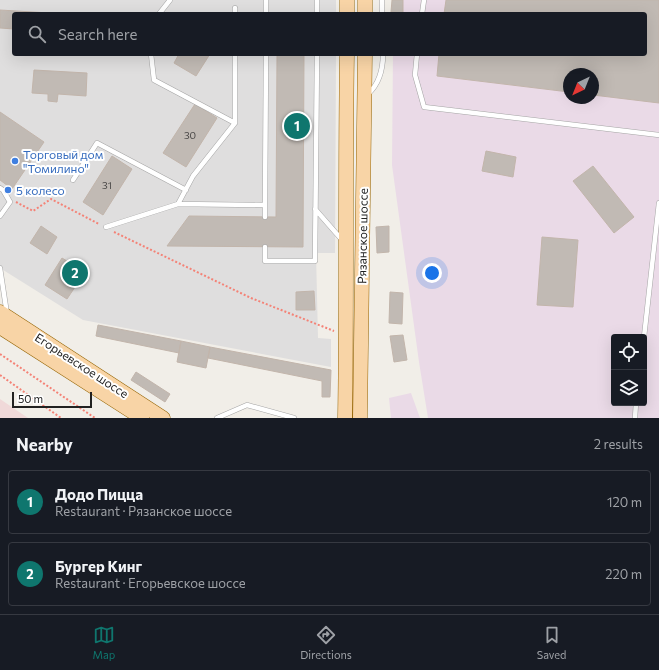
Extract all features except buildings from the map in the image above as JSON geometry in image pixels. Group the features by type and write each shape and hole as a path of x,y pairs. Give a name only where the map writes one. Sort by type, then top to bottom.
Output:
{"main road":[{"path":"347,0 347,12"},
{"path":"365,0 365,12"},
{"name":"Рязанское шоссе","path":"345,418 347,56"},
{"name":"Рязанское шоссе","path":"360,418 365,56"},
{"name":"Егорьевское шоссе","path":"2,319 142,418"},
{"name":"Егорьевское шоссе","path":"2,319 163,418"}],"lane":[{"path":"161,12 170,0"},
{"path":"266,0 266,12"},
{"path":"317,12 318,0"},
{"path":"382,0 382,12"},
{"path":"422,12 424,0"},
{"path":"151,56 154,80 235,123"},
{"path":"178,204 193,176 235,123 235,56"},
{"path":"265,217 266,56"},
{"path":"265,247 265,261 315,261 317,56"},
{"path":"364,98 373,90 380,77 383,56"},
{"path":"418,56 415,75 424,107 659,135"},
{"path":"73,180 97,143 186,190"},
{"path":"0,188 3,190 10,202 0,216"},
{"path":"644,334 659,203"},
{"path":"106,227 178,204 265,206"},
{"path":"315,209 346,244"},
{"path":"0,268 2,319"},
{"path":"217,418 247,405 294,418"},
{"path":"635,418 636,406"}],"path":[{"path":"10,202 10,198 33,211 50,199 251,298 346,336"},
{"path":"0,354 95,418"},
{"path":"0,375 61,418"}],"shaded area":[{"path":"0,0 336,0 336,12 12,12 12,56 336,56 335,253 316,253 318,338 331,339 331,367 83,320 0,268"},
{"path":"394,0 659,0 659,418 428,418 392,165 393,56 647,56 647,12 394,12"},
{"path":"411,393 420,418 391,418 389,398"},
{"path":"0,399 28,418 0,418"}],"place":[{"name":"Додо Пицца","path":"297,126"},
{"name":"Торговый дом \"Томилино\"","path":"15,161"},
{"name":"5 колесо","path":"8,190"},
{"name":"Бургер Кинг","path":"75,273"}]}
